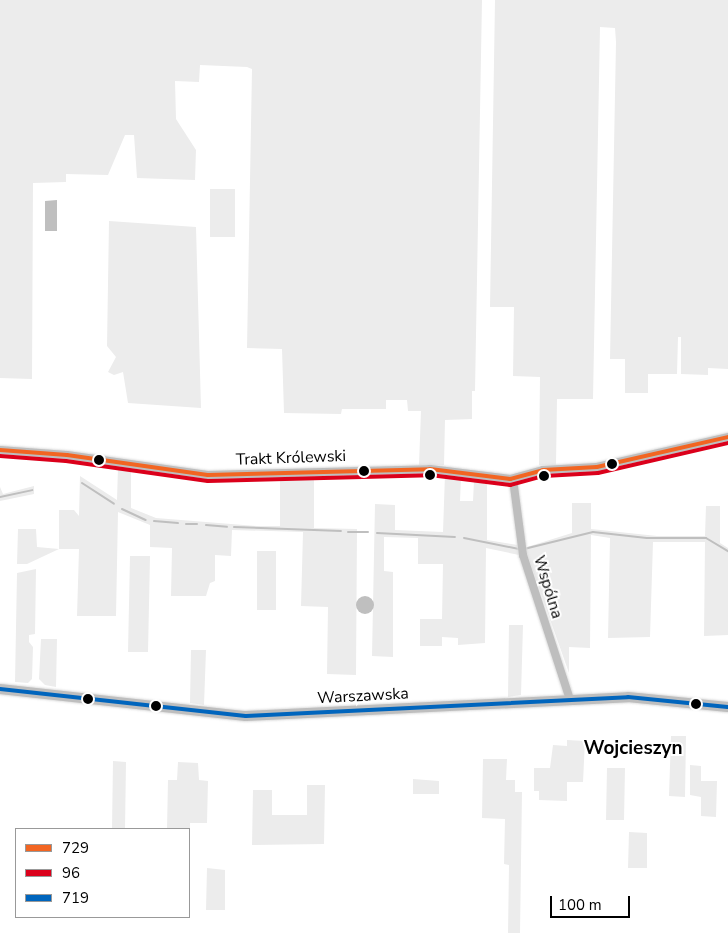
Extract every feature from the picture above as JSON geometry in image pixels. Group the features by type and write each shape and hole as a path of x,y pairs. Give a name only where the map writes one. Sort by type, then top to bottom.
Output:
{"main road":[{"name":"Warszawska","path":"0,689 246,716 635,698 728,707"}],"street":[{"name":"Trakt Królewski","path":"0,450 67,455 208,474 430,469 513,479 543,470 597,467 728,437"},
{"name":"Wspólna","path":"513,479 523,555 570,700"}],"shaded area":[{"path":"0,0 482,0 475,391 472,391 472,419 445,420 444,465 419,465 421,411 408,411 407,400 386,400 386,409 342,409 341,414 284,413 282,349 247,348 252,69 247,67 200,65 199,82 175,81 176,119 196,150 195,180 137,178 134,135 125,135 108,175 66,174 66,182 33,183 32,379 0,378"},
{"path":"495,0 728,0 728,369 708,368 708,375 681,374 681,337 678,337 677,374 648,374 648,393 625,393 625,359 610,359 616,42 615,28 600,27 593,399 557,399 556,465 539,465 540,377 513,376 514,307 490,307"},
{"path":"210,189 235,189 235,237 210,237"},
{"path":"57,200 57,231 45,231 45,201"},
{"path":"109,221 196,227 201,408 128,403 123,372 114,375 108,372 116,357 107,346"},
{"path":"118,467 131,469 131,508 156,518 280,526 280,476 314,475 314,528 357,529 356,675 327,674 328,607 301,606 303,532 232,530 231,556 215,555 215,581 210,583 206,596 171,596 172,548 150,547 150,525 118,512 116,616 77,616 79,549 59,549 59,510 74,510 79,516 80,476 117,500"},
{"path":"445,474 461,477 460,501 473,501 474,481 487,484 487,540 518,545 519,555 486,548 485,643 458,645 458,638 442,637 442,646 420,646 420,619 442,619 443,564 418,564 418,538 384,537 384,571 393,572 393,657 372,656 375,504 395,505 395,530 443,532"},
{"path":"34,486 34,494 0,501 0,487 3,494"},
{"path":"572,503 591,503 591,529 657,536 705,536 706,506 720,506 720,543 728,548 728,635 704,636 705,542 653,542 650,637 608,638 610,538 591,535 590,648 569,647 569,673 527,554 527,547 572,533"},
{"path":"18,529 36,529 37,547 59,549 27,564 17,564"},
{"path":"257,551 276,551 276,610 257,610"},
{"path":"130,556 150,556 148,652 128,652"},
{"path":"36,569 35,634 29,635 29,642 33,647 32,679 28,683 15,682 17,573"},
{"path":"365,596 371,599 374,605 371,611 365,614 359,611 356,605 359,599"},
{"path":"509,625 523,625 521,695 508,697"},
{"path":"41,639 57,639 56,687 45,685 39,679"},
{"path":"191,650 206,650 204,705 190,703"},
{"path":"671,736 686,736 685,797 669,796"},
{"path":"567,740 585,741 583,782 567,782 567,801 539,800 539,791 534,791 534,768 550,768 553,745 567,746"},
{"path":"483,759 507,759 506,780 515,780 515,792 522,792 520,933 508,933 509,865 504,864 505,819 482,818"},
{"path":"113,761 126,762 125,828 112,828"},
{"path":"178,762 198,763 199,780 208,781 207,823 190,823 190,828 167,828 168,780 177,780"},
{"path":"690,765 701,766 701,781 717,781 716,817 701,816 701,797 690,795"},
{"path":"607,768 625,768 624,820 606,820"},
{"path":"413,779 439,781 439,794 413,794"},
{"path":"307,785 325,785 324,844 252,845 253,790 272,790 272,815 307,815"},
{"path":"629,832 647,833 647,868 628,868"},
{"path":"207,868 225,870 225,910 206,910"}],"waterway":[{"path":"82,483 114,504"},
{"path":"0,497 32,490"},
{"path":"122,509 146,520"},
{"path":"154,521 178,523"},
{"path":"186,524 197,524"},
{"path":"206,525 227,527"},
{"path":"234,527 341,531"},
{"path":"348,532 368,532"},
{"path":"524,549 593,532 647,538 706,538 728,551"},
{"path":"377,533 455,537"},
{"path":"464,538 519,549"}],"transit line":[{"name":"729","path":"0,450 67,455 208,475 430,469 510,479 543,470 597,467 728,437"},
{"name":"96","path":"0,456 66,461 208,481 430,475 510,485 544,476 598,473 728,443"},
{"name":"719","path":"0,689 246,716 628,697 728,707"}],"district":[{"name":"Wojcieszyn","path":"633,749"}]}
